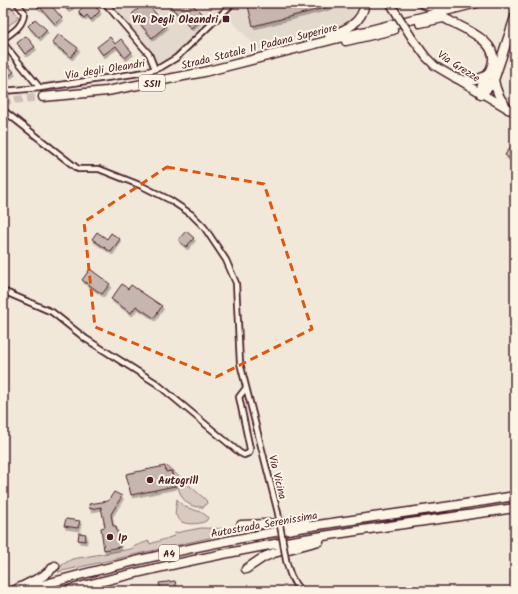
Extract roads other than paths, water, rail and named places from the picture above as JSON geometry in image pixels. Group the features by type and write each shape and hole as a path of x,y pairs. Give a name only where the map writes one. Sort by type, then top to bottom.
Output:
{"highway":[{"path":"258,58 344,30 351,26 361,16 365,3"},
{"path":"421,3 429,6 454,3"},
{"name":"Strada Statale 11 Padana Superiore","path":"43,97 99,92 204,72 477,3"},
{"path":"511,111 499,98 491,77 515,17"},
{"path":"333,39 346,41 423,22 443,18 446,19 487,42 490,47 493,58 490,87 481,94"},
{"path":"456,78 470,82 491,77"},
{"name":"Autostrada Serenissima","path":"21,591 173,552 318,525 515,496"},
{"name":"Autostrada Serenissima","path":"65,591 217,555 342,533 515,508"},
{"path":"241,525 287,522 318,525"},
{"path":"246,569 264,557 274,553 309,544 342,533"},
{"path":"13,591 43,576 55,566"}],"street":[{"path":"3,39 19,27 23,21 24,12 17,3"},
{"path":"105,3 149,54 155,69"},
{"name":"Via degli Oleandri","path":"3,91 40,88 146,72 155,69 176,58 233,3"},
{"name":"Via Grezze","path":"390,3 412,38 426,57 435,66 511,111"},
{"path":"3,43 40,88"},
{"name":"Via Vicina","path":"3,110 78,169 99,169 142,186 170,200 191,214 204,227 226,260 236,284 240,363 278,513 289,572 296,586 301,591"},
{"path":"3,291 52,312 86,339 156,383 244,455 249,453 250,449 239,397 246,388"}],"tunnel":[{"path":"3,101 43,97"}],"place":[{"name":"Via Degli Oleandri","path":"226,19"},
{"name":"Autogrill","path":"150,480"},
{"name":"Ip","path":"110,537"}]}
